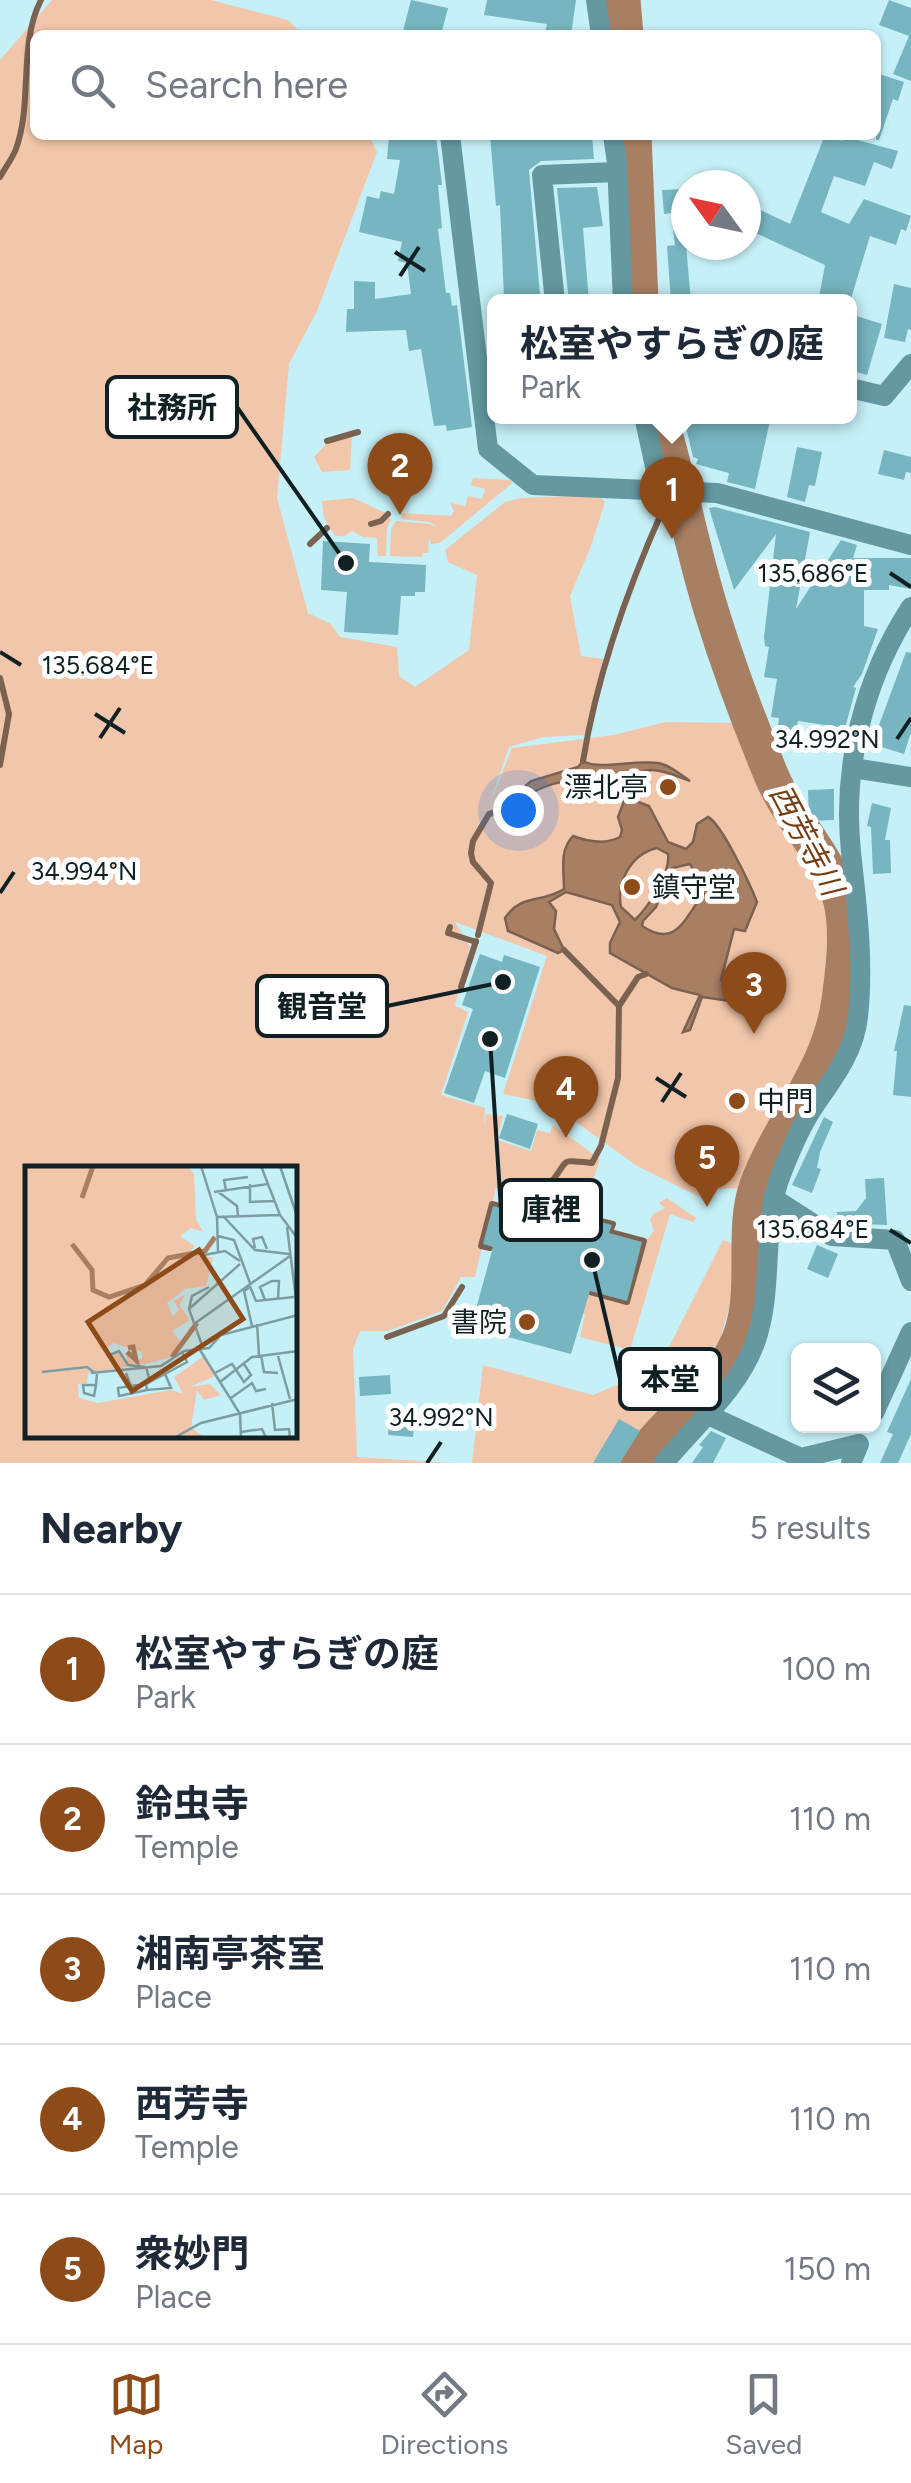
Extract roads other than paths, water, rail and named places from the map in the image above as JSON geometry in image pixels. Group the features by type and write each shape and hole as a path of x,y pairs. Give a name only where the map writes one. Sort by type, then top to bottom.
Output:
{"street":[{"path":"596,0 600,30"},
{"path":"451,140 488,449 533,485 717,492 911,545"},
{"path":"614,140 623,294"},
{"path":"553,294 542,175 617,172"},
{"path":"857,390 884,396 911,364"},
{"path":"646,424 660,490"},
{"path":"664,1463 744,1366 756,1342 773,1198 796,1140 849,1052 857,1023 861,970 857,884 851,852 854,740 890,640 911,607"},
{"path":"853,768 911,777"},
{"path":"773,1198 832,1236 894,1240 911,1281"},
{"path":"881,1398 911,1332"},
{"path":"706,1414 801,1458 859,1444"}],"waterway":[{"path":"31,30 41,0"},
{"name":"西芳寺川","path":"623,0 626,30"},
{"path":"0,177 21,131 30,36"},
{"name":"西芳寺川","path":"634,140 641,294"},
{"name":"西芳寺川","path":"638,1463 660,1433 714,1379 743,1329 752,1204 767,1161 815,1073 834,1026 844,939 836,885 780,793 733,675 705,589 662,424"},
{"path":"327,441 358,432"},
{"path":"583,761 597,693 617,626 669,496"},
{"path":"371,524 388,514"},
{"path":"310,544 327,528"},
{"path":"0,678 9,714 0,765"},
{"path":"478,935 491,883 473,862 473,841 489,814 506,809"},
{"path":"450,927 448,933 476,942"},
{"path":"461,987 476,941"},
{"path":"564,950 619,1006"},
{"path":"552,1181 566,1163 592,1163 601,1146 618,1078 619,1006 638,977 646,974"},
{"path":"490,1248 481,1246 492,1204 503,1207 508,1188 538,1196 534,1212 540,1213 538,1220"},
{"path":"555,1225 558,1218 582,1224 584,1217 613,1224 610,1232 644,1241 627,1302 583,1290"},
{"path":"387,1337 444,1316 462,1287"}],"place":[{"name":"鈴虫寺","path":"400,515"},
{"name":"松室やすらぎの庭","path":"672,539"},
{"name":"社務所","path":"346,563"},
{"name":"漂北亭","path":"668,787"},
{"name":"鎮守堂","path":"632,887"},
{"name":"観音堂","path":"503,982"},
{"name":"湘南亭茶室","path":"754,1034"},
{"name":"庫裡","path":"490,1039"},
{"name":"中門","path":"737,1101"},
{"name":"西芳寺","path":"566,1138"},
{"name":"衆妙門","path":"707,1207"},
{"name":"本堂","path":"592,1260"},
{"name":"書院","path":"527,1322"}]}
